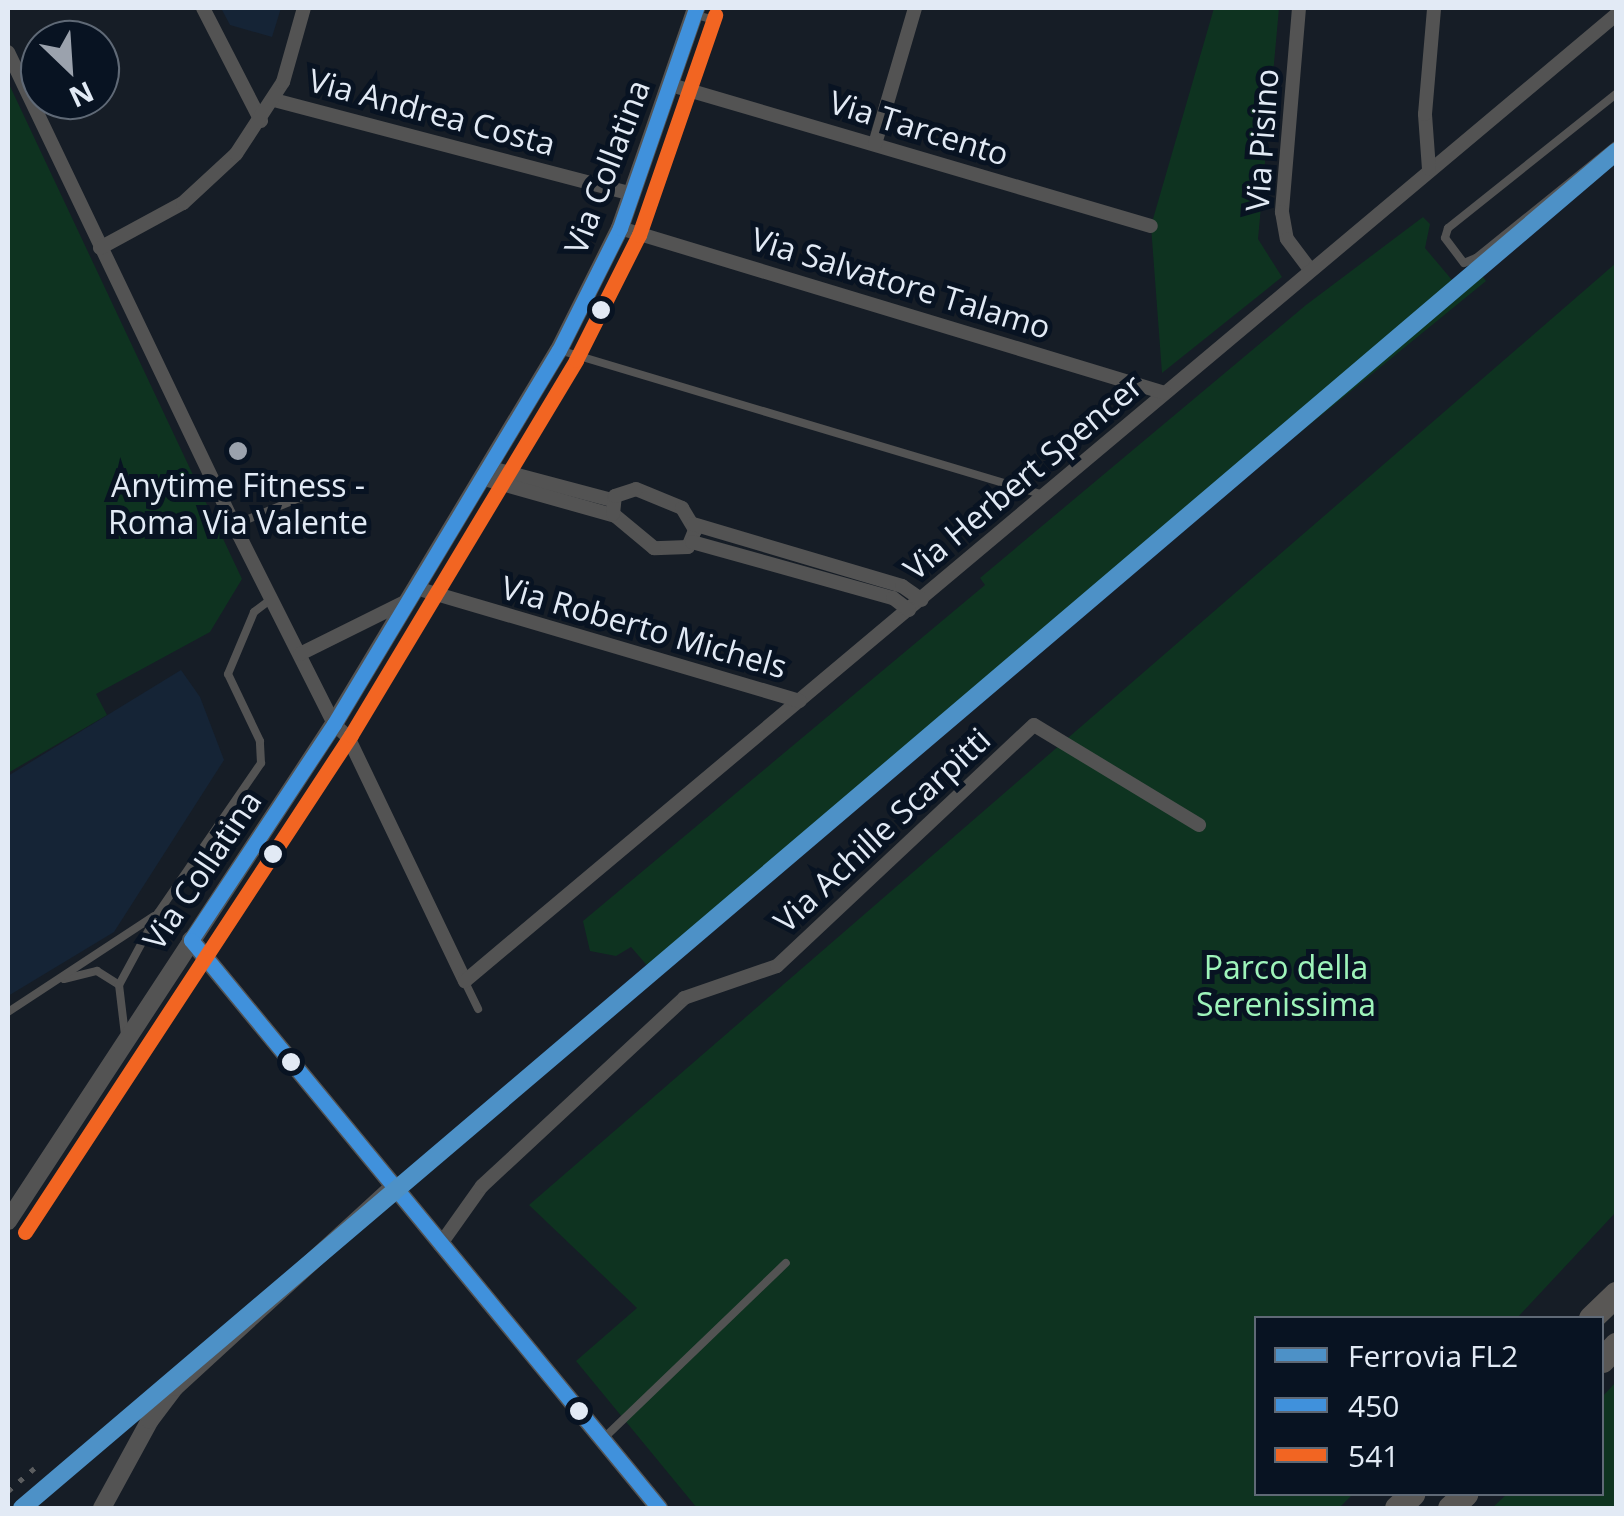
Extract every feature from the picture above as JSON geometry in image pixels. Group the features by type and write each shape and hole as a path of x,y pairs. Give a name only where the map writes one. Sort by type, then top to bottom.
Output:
{"highway":[{"path":"1593,1316 1616,1294"}],"street":[{"path":"203,8 261,121"},
{"path":"100,248 194,194 261,121 274,100 304,8"},
{"path":"875,144 915,8"},
{"name":"Via Pisino","path":"1300,8 1282,212 1288,239 1309,268"},
{"path":"1429,169 1425,114 1434,8"},
{"name":"Via Collatina","path":"8,1221 334,724 560,350 620,228 700,14"},
{"name":"Via Herbert Spencer","path":"465,981 1046,496 1309,268 1616,15"},
{"path":"8,52 234,526 334,724 348,736 465,981"},
{"name":"Via Tarcento","path":"671,85 1150,226"},
{"name":"Via Andrea Costa","path":"274,100 634,194"},
{"name":"Via Salvatore Talamo","path":"620,228 1165,393"},
{"path":"484,472 612,500 628,490 653,492 693,524 902,586 916,605"},
{"path":"484,472 615,516 658,550 692,542 916,605"},
{"path":"612,500 615,516"},
{"path":"692,542 693,524"},
{"path":"300,654 412,594"},
{"name":"Via Roberto Michels","path":"412,594 800,701"},
{"name":"Via Achille Scarpitti","path":"440,1245 482,1186 671,1009 721,982 776,966 1034,724 1199,826"},
{"path":"191,940 658,1508"},
{"path":"102,1508 165,1398 393,1187"}],"lane":[{"path":"1616,94 1448,228 1444,238 1464,263 1476,258 1616,145"},
{"path":"560,350 1046,496"},
{"path":"234,526 316,491"},
{"path":"118,985 158,913 261,763 260,742 228,674 254,612 271,599"},
{"path":"8,1012 158,913"},
{"path":"46,987 87,970 108,974 118,985 126,1039"},
{"path":"465,981 478,1009"},
{"path":"602,1440 786,1264"}],"shaded area":[{"path":"221,8 281,8 272,37 230,25"},
{"path":"181,670 200,697 224,760 114,932 8,996 8,776"}],"green space":[{"path":"1214,8 1279,8 1258,239 1282,277 1162,373 1151,226"},
{"path":"8,82 20,107 20,120 26,120 242,579 210,632 96,694 107,715 8,773"},
{"path":"1423,217 1430,224 1425,248 1452,280 1480,273 1486,281 966,705 658,978 631,947 616,956 590,951 583,921 985,585 980,578 1306,305"},
{"name":"Parco della Serenissima","path":"1616,263 1616,1212 1519,1316 1254,1316 1254,1496 1351,1496 1339,1508 697,1508 576,1361 637,1308 529,1205"},
{"path":"1616,1382 1616,1508 1492,1508 1505,1496 1604,1496 1604,1395"}],"railway":[{"path":"8,1491 34,1468"}],"rail line":[{"name":"FL2","path":"22,1508 1616,152"}],"transit line":[{"name":"450","path":"191,940 334,724 559,350 620,228 696,8"},
{"name":"541","path":"25,1232 351,735 576,360 639,235 715,15"},
{"name":"450","path":"191,940 659,1508"}],"place":[{"name":"Anytime Fitness - Roma Via Valente","path":"238,451"}]}
